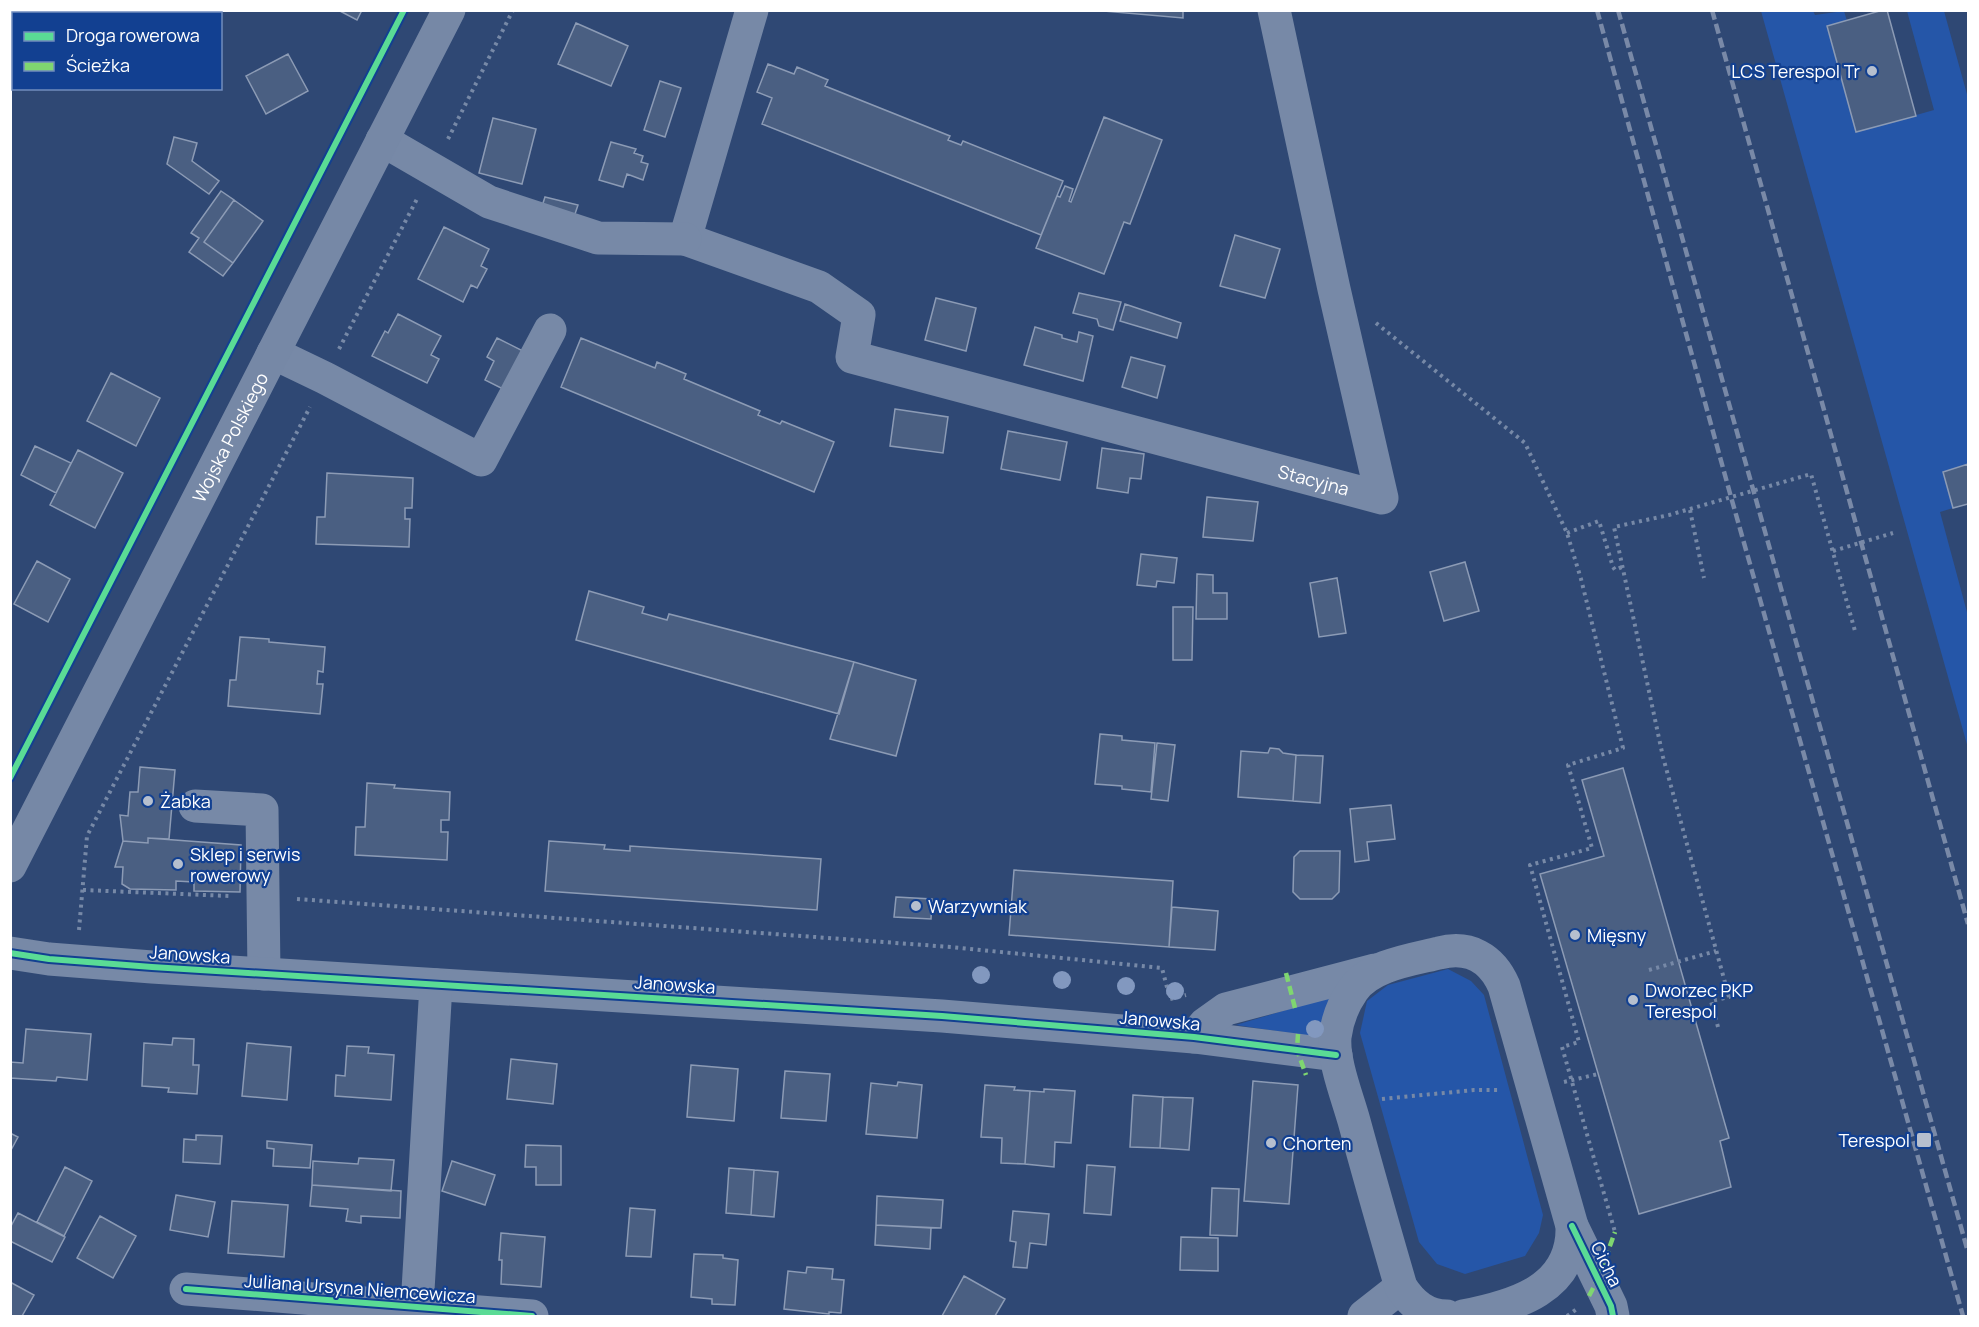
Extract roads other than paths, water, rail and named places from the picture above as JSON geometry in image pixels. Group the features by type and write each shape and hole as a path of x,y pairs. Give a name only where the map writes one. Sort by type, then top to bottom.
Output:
{"main road":[{"name":"Wojska Polskiego","path":"10,866 449,10"}],"street":[{"path":"382,140 489,202 598,238 685,239 752,10"},
{"name":"Stacyjna","path":"685,239 819,286 859,315 852,357 1382,498 1274,10"},
{"path":"273,353 481,460 550,330"},
{"path":"195,806 262,810 264,974"},
{"path":"1194,1037 1205,1024 1226,1009 1441,952 1467,951 1481,956 1499,975 1504,986 1572,1226 1572,1240 1569,1255 1562,1268 1552,1281 1539,1291 1523,1299 1463,1317"},
{"name":"Janowska","path":"10,953 49,959 264,974 942,1016 1194,1037 1336,1055"},
{"path":"1380,969 1359,984 1344,1005 1335,1038 1336,1055 1401,1287 1410,1300 1423,1311 1447,1317"},
{"path":"417,1307 436,985"},
{"name":"Cicha","path":"1572,1226 1611,1306 1612,1317"},
{"path":"1364,1317 1401,1287"},
{"name":"Juliana Ursyna Niemcewicza","path":"186,1289 531,1317"}],"railway":[{"path":"1597,10 1731,497 1963,1316"},
{"path":"1618,10 1968,1252"},
{"path":"1712,10 1968,924"}],"place":[{"name":"LCS Terespol Tr","path":"1872,71"},
{"name":"Żabka","path":"148,801"},
{"name":"Sklep i serwis rowerowy","path":"178,864"},
{"name":"Warzywniak","path":"916,906"},
{"name":"Mięsny","path":"1575,935"},
{"name":"Dworzec PKP Terespol","path":"1633,1000"},
{"name":"Terespol","path":"1924,1140"},
{"name":"Chorten","path":"1271,1143"}]}
